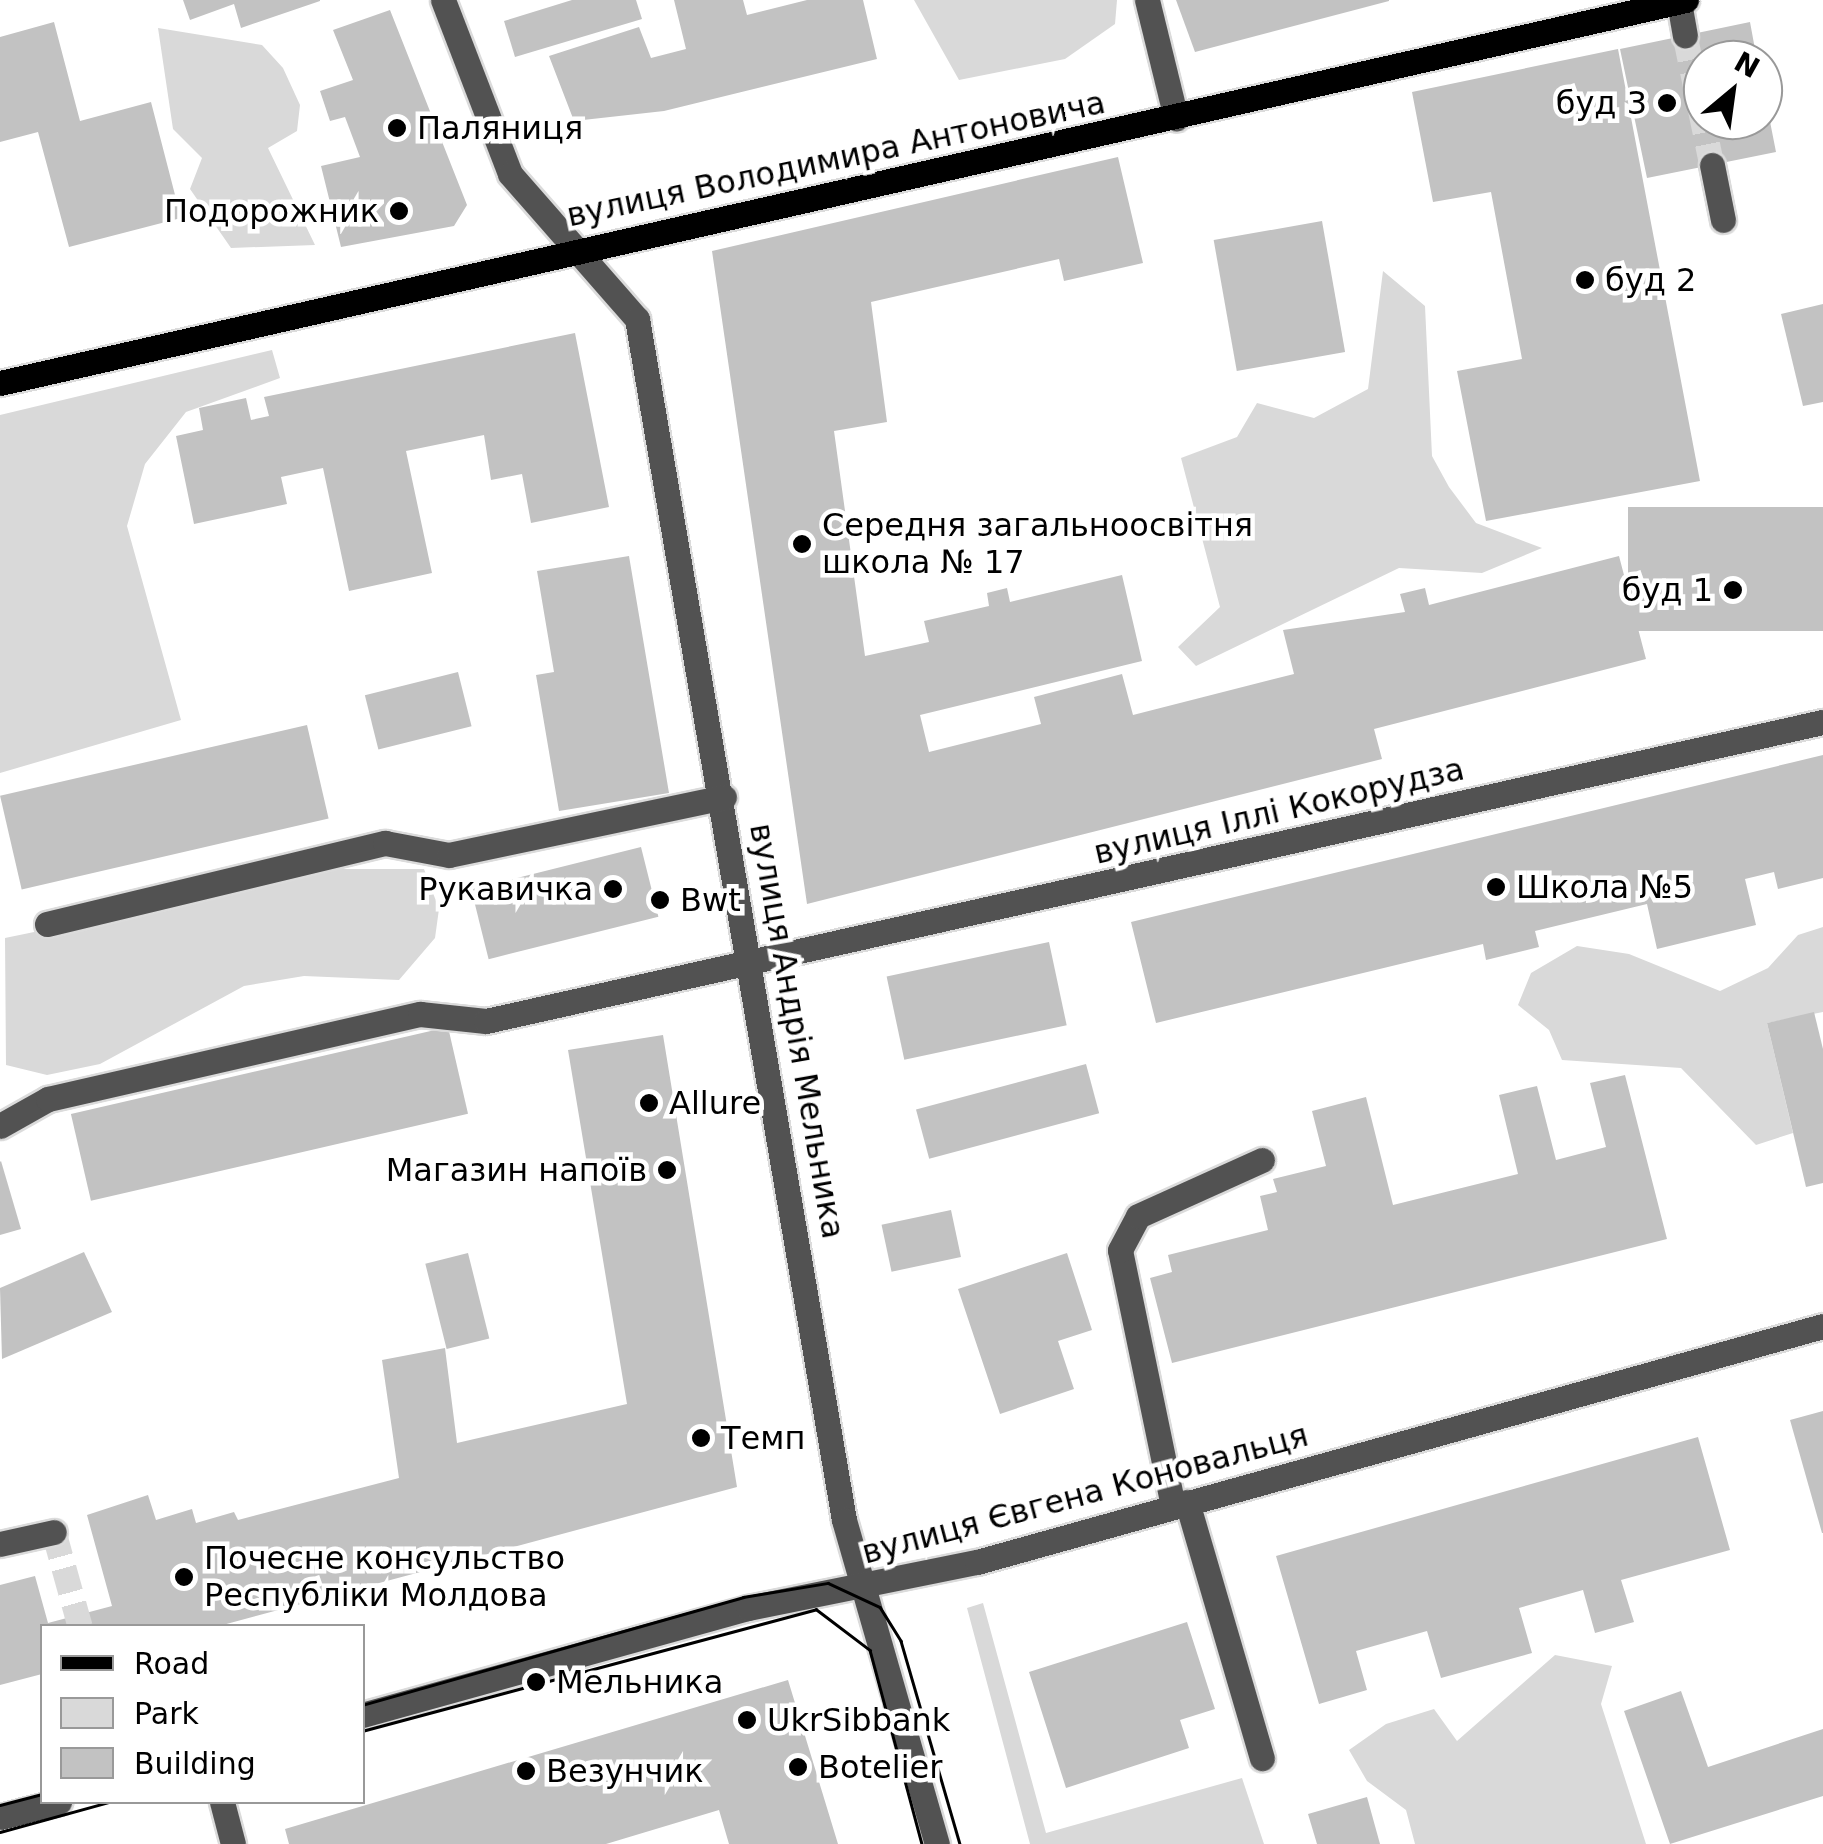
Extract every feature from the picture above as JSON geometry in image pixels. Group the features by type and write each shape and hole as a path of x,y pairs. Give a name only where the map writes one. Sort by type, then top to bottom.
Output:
{"main road":[{"name":"вулиця Володимира Антоновича","path":"0,383 570,250 1176,118 1682,1"}],"street":[{"name":"вулиця Андрія Мельника","path":"442,0 510,174 570,250 616,286 638,319 862,1588 937,1844"},
{"path":"1147,0 1176,118"},
{"path":"1682,1 1686,35"},
{"path":"1712,165 1723,220"},
{"name":"вулиця Іллі Кокорудза","path":"0,1126 48,1099 420,1014 486,1021 1823,722"},
{"path":"47,924 385,844 449,855 724,797"},
{"path":"1262,1160 1138,1216 1120,1250 1180,1504 1262,1758"},
{"name":"вулиця Євгена Коновальця","path":"365,1714 748,1608 862,1588 1180,1504 1823,1326"},
{"path":"0,1544 54,1532"},
{"path":"0,1818 52,1804"},
{"path":"223,1804 234,1844"}],"green space":[{"path":"914,0 1117,0 1115,24 1065,59 959,80"},
{"path":"158,28 262,45 283,68 300,105 297,131 268,148 315,245 231,248 190,189 202,158 173,129"},
{"path":"1383,271 1425,306 1432,456 1449,487 1476,523 1542,548 1482,573 1399,568 1196,666 1178,647 1220,607 1181,458 1237,437 1257,403 1314,418 1368,389"},
{"path":"272,350 280,378 186,412 145,464 127,526 181,720 0,773 0,415"},
{"path":"339,869 424,869 439,909 435,938 399,980 304,976 244,986 100,1064 47,1075 6,1065 5,938"},
{"path":"1823,927 1823,1012 1767,1023 1793,1133 1756,1145 1681,1068 1562,1060 1549,1030 1518,1005 1531,973 1577,946 1629,954 1720,991 1768,968 1798,935"},
{"path":"983,1603 1046,1833 1242,1778 1264,1844 1030,1844 967,1608"},
{"path":"1555,1655 1612,1666 1601,1704 1646,1844 1415,1844 1406,1810 1367,1781 1349,1750 1386,1724 1434,1709 1457,1741"}],"building":[{"path":"183,0 320,1 241,28 234,4 190,20"},
{"path":"572,0 636,0 642,19 515,57 504,21"},
{"path":"674,0 743,0 747,15 807,0 863,0 877,59 664,111 574,121 549,56 639,27 651,58 686,49"},
{"path":"1176,0 1389,0 1389,1 1195,52"},
{"path":"390,10 467,205 454,226 341,247 321,166 360,157 345,117 330,121 320,91 353,80 333,30"},
{"path":"54,22 80,121 151,102 181,218 69,247 38,132 0,142 0,37"},
{"name":"буд 3","path":"1750,22 1753,40 1683,40 1683,140 1774,140 1776,152 1647,178 1620,49"},
{"name":"буд 2","path":"1618,49 1700,481 1486,521 1457,371 1522,359 1491,192 1433,202 1412,92"},
{"path":"1118,157 1143,263 1064,281 1059,259 871,302 887,422 834,431 865,656 929,642 924,621 989,606 987,593 1007,588 1010,602 1122,575 1142,661 920,715 929,752 1041,724 1034,697 1122,674 1133,715 1294,674 1283,630 1405,612 1400,594 1425,588 1429,605 1619,556 1646,659 1374,729 1382,759 807,904 712,251"},
{"path":"1322,221 1345,352 1237,371 1214,240"},
{"path":"1823,304 1823,402 1803,406 1781,314"},
{"path":"575,333 609,507 531,523 522,474 491,480 484,435 406,451 432,573 349,591 323,468 281,477 287,504 194,524 176,436 203,430 199,408 246,398 251,420 269,416 264,397"},
{"name":"буд 1","path":"1628,507 1823,507 1823,631 1628,631"},
{"path":"629,556 669,793 559,811 536,675 554,672 537,571"},
{"path":"458,672 472,726 378,750 365,695"},
{"path":"307,725 329,819 22,889 0,796"},
{"path":"1823,755 1823,878 1778,889 1774,872 1745,879 1756,925 1657,949 1647,904 1535,931 1539,947 1486,960 1483,944 1156,1023 1131,922"},
{"path":"641,847 658,917 489,959 471,889"},
{"path":"1049,942 1067,1025 904,1060 887,977"},
{"path":"1814,1012 1823,1049 1823,1183 1806,1187 1767,1023"},
{"path":"448,1027 468,1114 91,1201 71,1114"},
{"path":"663,1035 737,1487 226,1624 40,1624 40,1675 0,1685 0,1585 35,1576 48,1623 112,1606 87,1515 148,1495 156,1520 192,1509 196,1523 234,1512 238,1520 399,1478 382,1360 445,1348 457,1443 627,1404 568,1050"},
{"path":"1086,1064 1099,1113 929,1159 916,1110"},
{"path":"1625,1075 1667,1239 1172,1363 1150,1278 1172,1272 1168,1255 1268,1230 1260,1196 1277,1192 1273,1179 1326,1166 1312,1111 1366,1097 1393,1205 1518,1174 1499,1095 1537,1086 1556,1160 1606,1147 1590,1083"},
{"path":"0,1162 21,1229 0,1235"},
{"path":"951,1210 961,1257 892,1272 882,1225"},
{"path":"84,1252 112,1312 2,1359 0,1288"},
{"path":"468,1253 489,1338 447,1349 425,1264"},
{"path":"1067,1253 1092,1330 1058,1341 1074,1389 1000,1414 958,1289"},
{"path":"1823,1411 1823,1533 1822,1533 1790,1420"},
{"path":"1698,1437 1730,1550 1621,1580 1634,1622 1595,1633 1583,1590 1519,1608 1532,1653 1441,1678 1427,1631 1356,1651 1367,1690 1319,1704 1276,1556"},
{"path":"1187,1622 1215,1709 1180,1720 1189,1748 1066,1788 1029,1672"},
{"path":"788,1680 838,1844 729,1844 719,1810 606,1844 289,1844 285,1829"},
{"path":"1681,1691 1708,1767 1823,1729 1823,1796 1670,1844 1624,1711"},
{"path":"1367,1797 1380,1844 1317,1844 1308,1814"}],"tunnel":[{"path":"1685,35 1712,165"},
{"path":"54,1532 79,1624"}],"tram line":[{"path":"365,1704 743,1597 828,1583 880,1607 901,1641 960,1844"},
{"path":"365,1730 816,1609 870,1650 922,1844"},
{"path":"0,1805 40,1795"},
{"path":"0,1832 102,1804"}],"place":[{"name":"буд 3","path":"1667,103"},
{"name":"Паляниця","path":"397,128"},
{"name":"Подорожник","path":"399,211"},
{"name":"буд 2","path":"1585,280"},
{"name":"Середня загальноосвітня школа № 17","path":"802,544"},
{"name":"буд 1","path":"1733,590"},
{"name":"Школа №5","path":"1496,887"},
{"name":"Рукавичка","path":"613,889"},
{"name":"Bwt","path":"660,900"},
{"name":"Allure","path":"649,1103"},
{"name":"Магазин напоїв","path":"667,1170"},
{"name":"Темп","path":"701,1438"},
{"name":"Почесне консульство Республіки Молдова","path":"184,1577"},
{"name":"Мельника","path":"536,1682"},
{"name":"UkrSibbank","path":"747,1720"},
{"name":"Botelier","path":"798,1767"},
{"name":"Везунчик","path":"526,1771"}]}
